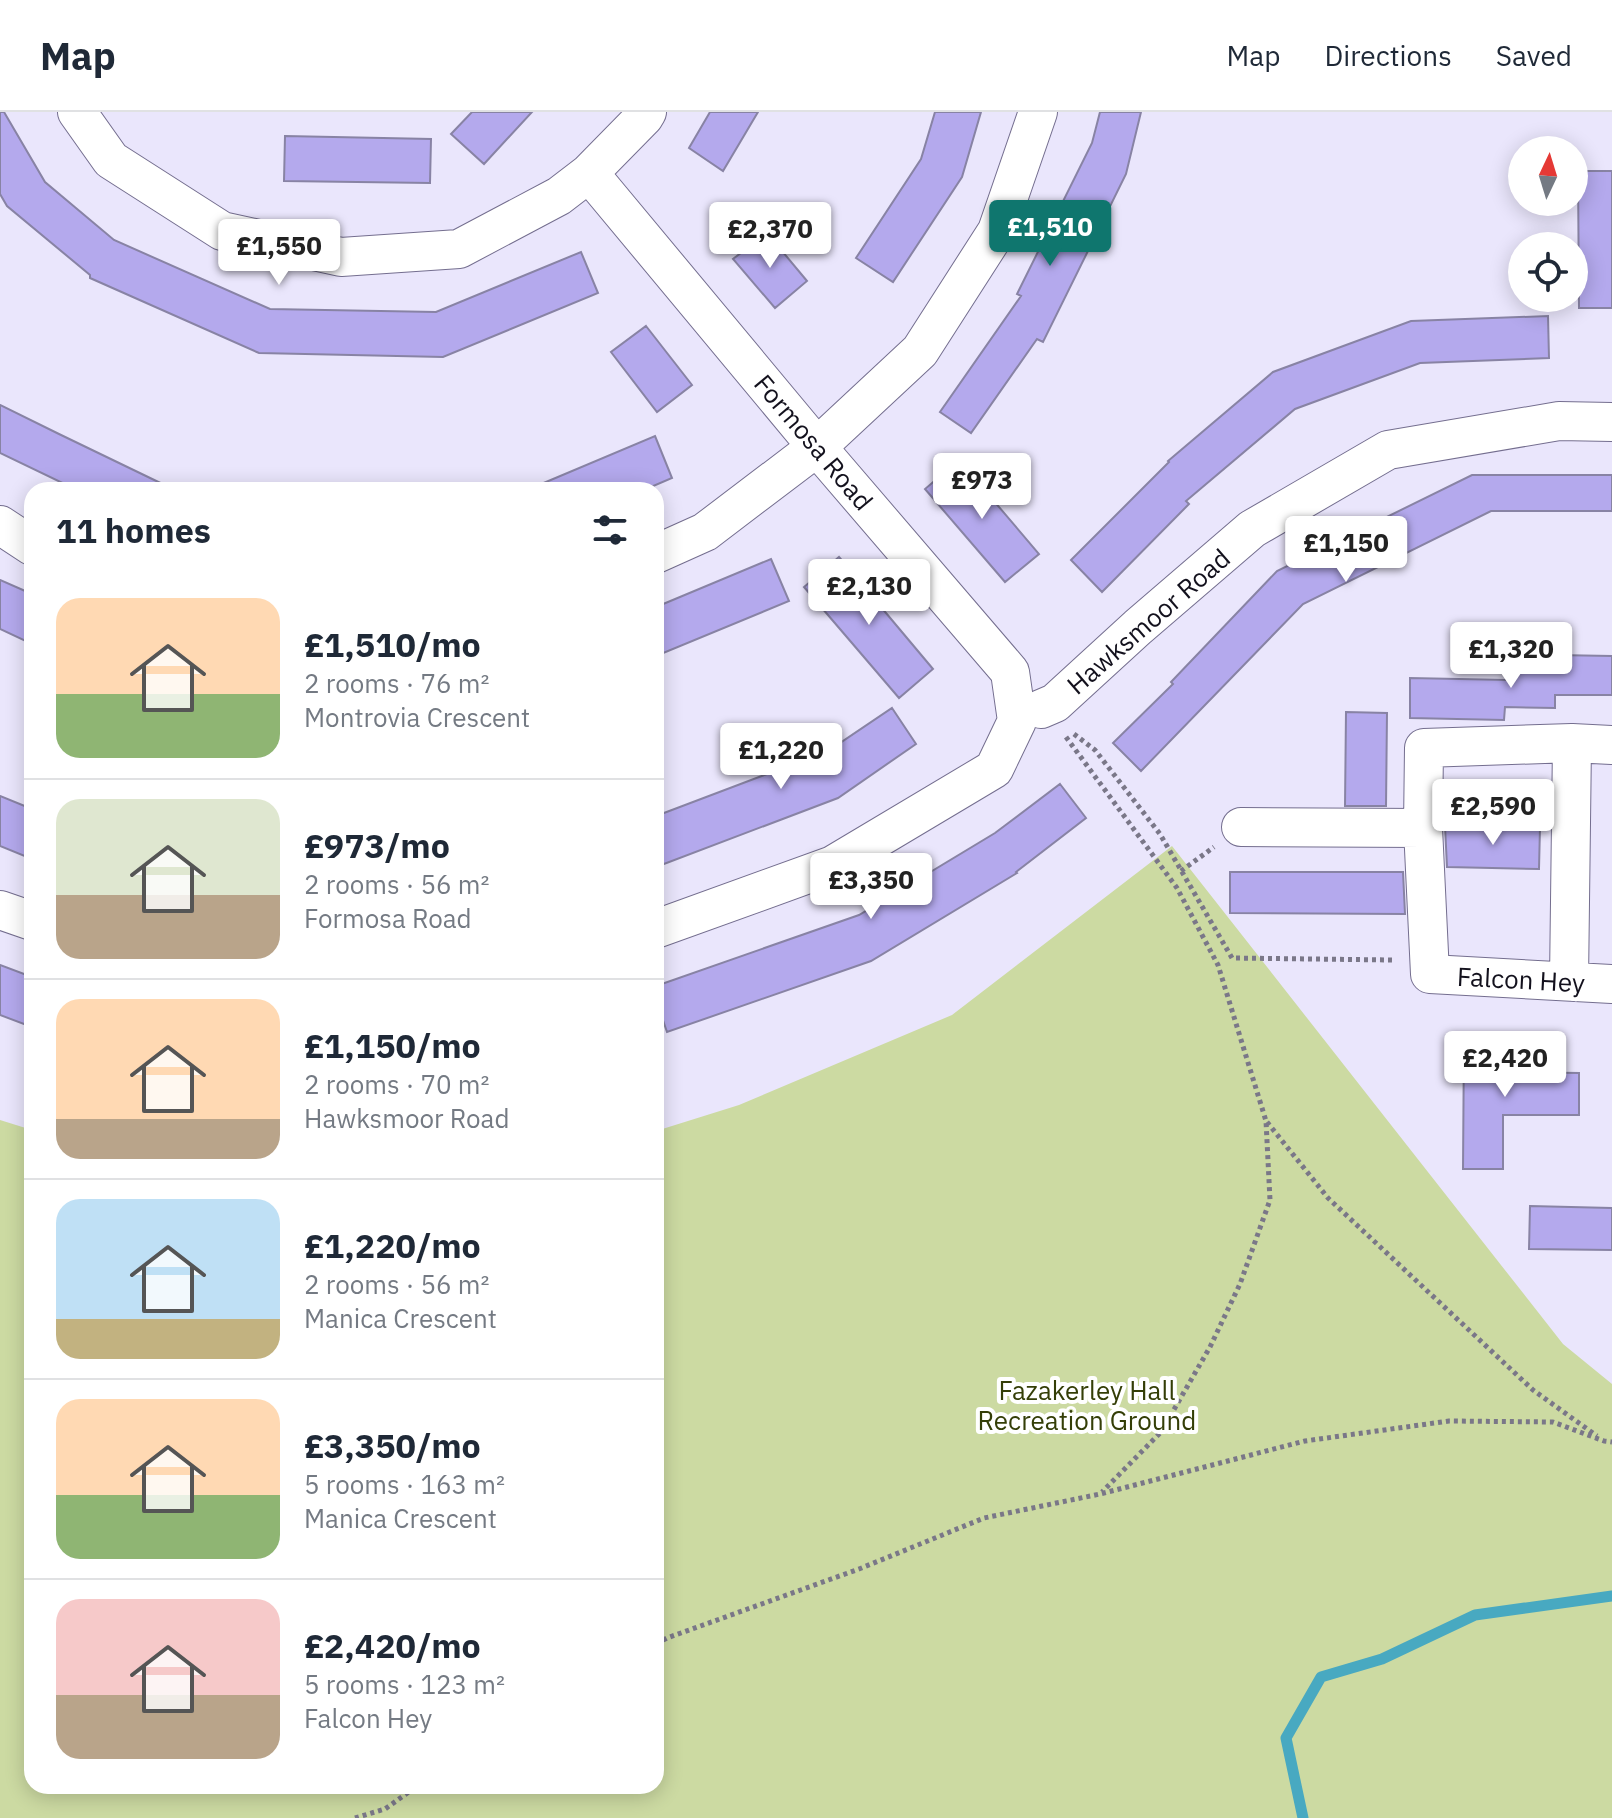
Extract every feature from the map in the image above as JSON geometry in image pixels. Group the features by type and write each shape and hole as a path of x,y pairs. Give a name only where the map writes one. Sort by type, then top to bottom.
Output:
{"street":[{"path":"77,112 111,160 222,231 341,257 459,249 559,196 589,173 647,112"},
{"path":"664,550 705,532 817,447 920,351 997,231 1038,112"},
{"name":"Formosa Road","path":"589,173 817,447 1010,672 1029,715"},
{"name":"Hawksmoor Road","path":"1029,715 1055,703 1252,529 1388,450 1559,421 1612,422"},
{"path":"0,525 24,541"},
{"path":"664,926 833,865 994,769 1029,715"},
{"path":"1429,967 1423,828 1424,748 1572,743 1612,745"},
{"path":"1569,981 1572,743"},
{"path":"1241,827 1423,828"},
{"path":"0,910 24,918"},
{"name":"Falcon Hey","path":"1429,967 1612,984"}],"path":[{"path":"1029,715 1095,750 1160,834 1232,958 1346,960 1429,967"},
{"path":"1029,715 1083,758 1177,888 1218,965 1266,1121 1270,1200 1240,1284 1210,1347 1161,1432 1100,1494"},
{"path":"1083,758 1095,750"},
{"path":"1266,1121 1328,1198 1533,1390 1604,1441"},
{"path":"664,1640 859,1569 984,1518 1100,1494 1305,1441 1449,1421 1553,1422 1612,1442"},
{"path":"355,1818 385,1809 406,1794"}],"green space":[{"name":"Fazakerley Hall Recreation Ground","path":"1172,846 1563,1344 1612,1384 1612,1818 0,1818 0,1120 24,1128 24,1794 664,1794 664,1128 739,1105 952,1015"}],"building":[{"path":"0,112 4,112 45,182 114,240 270,309 436,312 581,252 598,293 443,357 259,353 90,278 7,206 0,194"},
{"path":"472,112 532,112 484,164 451,134"},
{"path":"710,112 758,112 723,171 689,148"},
{"path":"935,112 981,112 962,177 893,282 856,258 921,159"},
{"path":"1100,112 1141,112 1126,174 1043,342 1037,339 971,433 940,412 1021,296 1017,294 1092,143"},
{"path":"285,136 431,139 430,183 284,181"},
{"path":"1588,171 1612,171 1612,308 1588,308 1588,232 1578,232 1578,216 1588,216"},
{"path":"767,233 807,281 775,308 733,259"},
{"path":"1548,316 1549,358 1420,363 1295,409 1186,501 1189,504 1102,592 1071,560 1168,461 1273,372 1411,321"},
{"path":"646,326 692,385 657,412 611,352"},
{"path":"0,405 159,482 60,482 0,453"},
{"path":"655,436 672,478 663,482 546,482"},
{"path":"959,460 1039,554 1005,582 925,489"},
{"path":"1472,475 1612,475 1612,511 1491,511 1303,604 1141,771 1113,743 1173,684 1171,682 1277,571"},
{"path":"839,557 933,669 899,698 804,587"},
{"path":"771,559 789,601 664,653 664,604"},
{"path":"0,580 24,590 24,640 0,629"},
{"path":"1556,655 1612,656 1612,695 1555,695 1555,708 1505,707 1504,720 1410,718 1410,678 1508,680 1508,669 1555,669"},
{"path":"892,708 916,744 838,798 664,864 664,813 828,751"},
{"path":"1346,712 1387,713 1386,806 1345,806"},
{"path":"1060,784 1086,818 1017,873 871,961 667,1032 664,1023 664,983 859,915 995,833"},
{"path":"0,796 24,806 24,856 0,846"},
{"path":"1445,826 1540,827 1539,869 1447,867"},
{"path":"1230,872 1403,872 1405,914 1230,913"},
{"path":"0,965 24,974 24,1024 0,1015"},
{"path":"1464,1035 1504,1035 1504,1072 1579,1073 1579,1115 1503,1115 1503,1169 1463,1169"},
{"path":"1530,1206 1612,1208 1612,1250 1529,1249"}],"waterway":[{"path":"1303,1818 1286,1738 1321,1677 1382,1659 1475,1615 1612,1596"}]}
